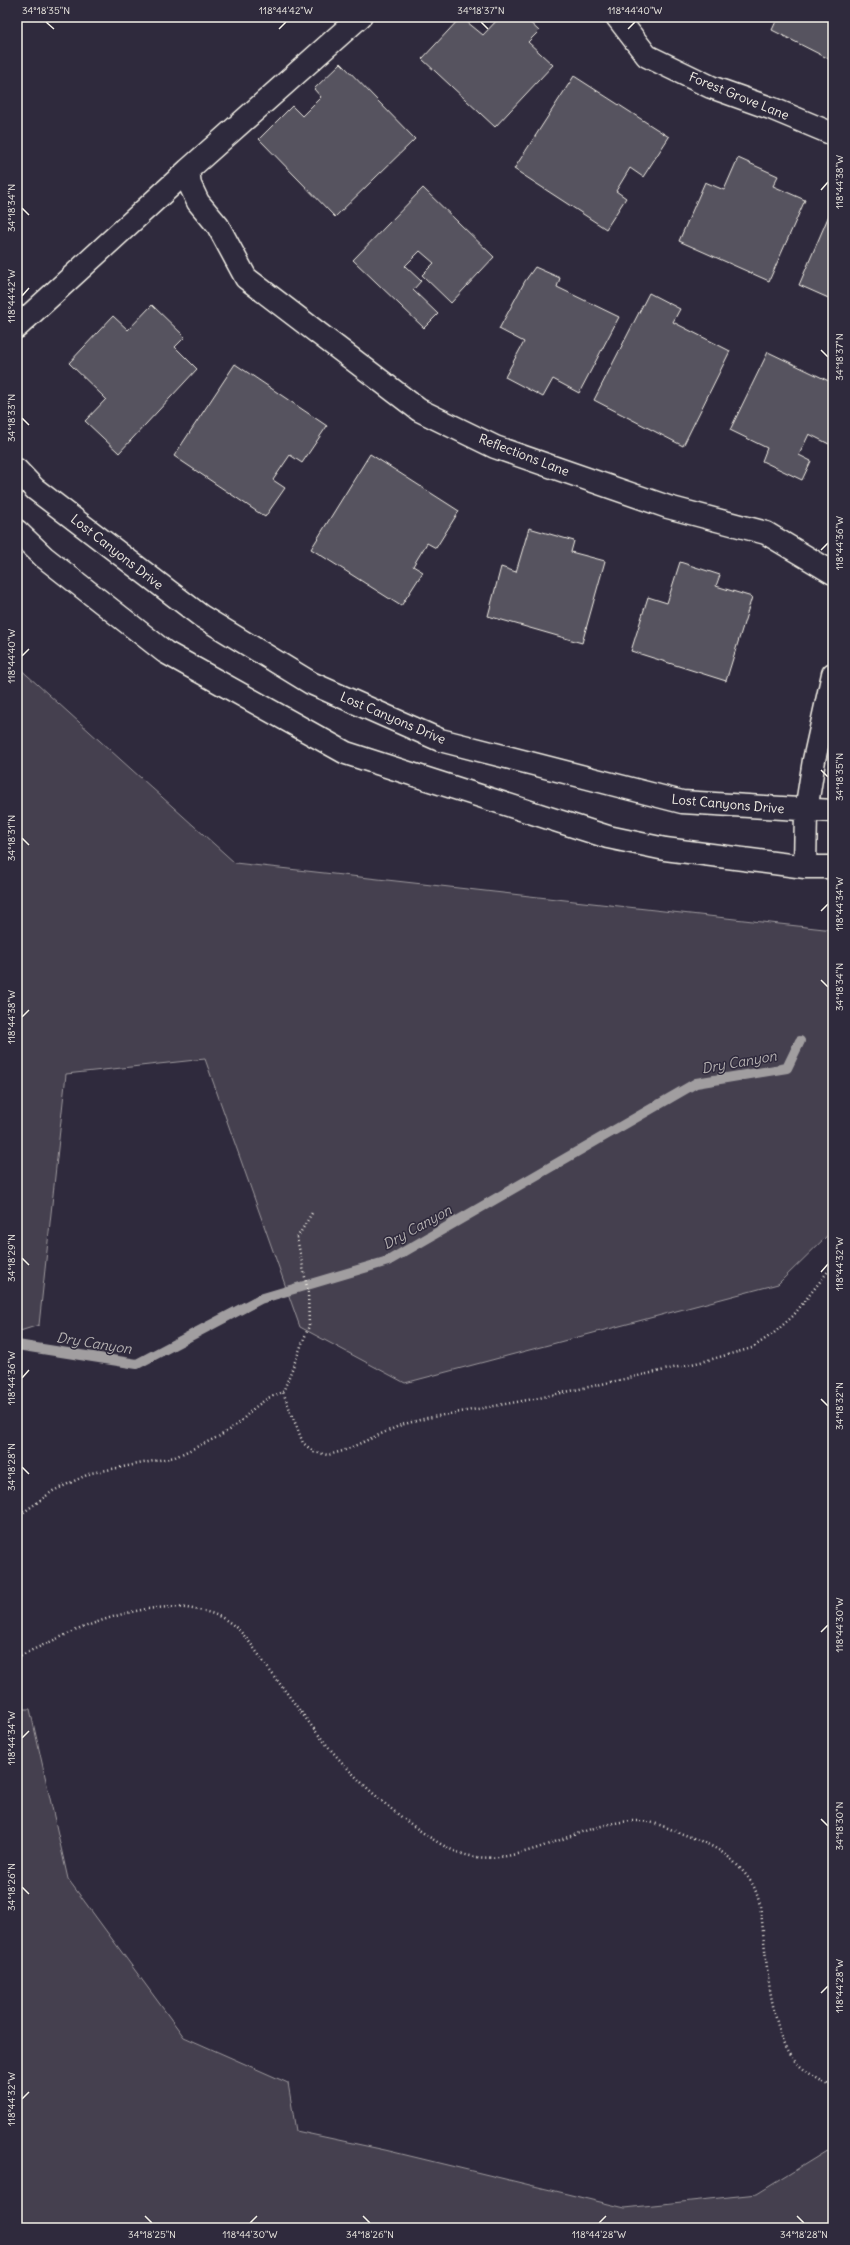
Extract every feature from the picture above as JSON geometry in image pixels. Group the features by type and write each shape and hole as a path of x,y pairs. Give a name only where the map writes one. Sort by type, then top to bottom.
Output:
{"street":[{"path":"17,327 188,170 360,17"},
{"name":"Forest Grove Lane","path":"617,17 647,56 711,87 773,109 833,134"},
{"name":"Reflections Lane","path":"188,170 190,184 198,202 218,226 246,278 419,410 495,447 668,507 766,534 833,573"},
{"name":"Lost Canyons Drive","path":"17,470 35,489 201,616 311,683 440,740 682,802 833,811"},
{"path":"17,532 44,557 165,652 346,753 608,837 665,849 805,867 833,867"},
{"path":"805,867 806,810 814,760 833,674"}],"path":[{"path":"312,1213 297,1238 308,1292 309,1326 283,1392 303,1443 314,1452 328,1455 343,1451 402,1425 427,1418 546,1396 705,1361 752,1348 774,1334 793,1316 833,1265"},
{"path":"17,1517 53,1491 91,1473 175,1457 220,1436 239,1423 254,1408 268,1398 283,1392"},
{"path":"17,1657 73,1632 117,1616 159,1608 181,1608 209,1612 238,1629 252,1643 270,1671 354,1776 418,1830 452,1850 476,1857 508,1857 585,1830 629,1821 649,1822 720,1850 746,1875 756,1890 760,1906 769,1993 780,2033 788,2053 814,2077 833,2087"}],"shaded area":[{"path":"17,666 235,863 833,930 833,1230 778,1284 405,1383 300,1327 205,1059 66,1074 39,1325 17,1332"},
{"path":"17,1709 30,1709 68,1879 184,2037 288,2083 296,2131 385,2150 625,2208 757,2194 833,2147 833,2228 17,2228"}],"building":[{"path":"461,17 483,35 500,17 524,17 539,31 528,42 553,65 495,127 422,59"},
{"path":"778,17 833,17 833,61 772,30"},
{"path":"341,63 415,139 335,217 259,139 292,106 302,116 321,97 314,89"},
{"path":"574,76 669,137 643,177 630,168 616,191 626,198 606,229 514,169"},
{"path":"738,158 778,176 773,186 805,200 769,281 679,241 705,182 724,190"},
{"path":"423,188 494,257 451,303 422,275 434,263 420,251 405,266 421,281 413,290 438,314 424,328 353,260"},
{"path":"833,206 833,300 799,285"},
{"path":"535,267 560,278 557,287 619,317 579,393 553,379 543,397 505,377 524,342 499,329 525,281"},
{"path":"649,293 680,309 673,322 730,351 683,446 594,400"},
{"path":"152,305 185,337 175,347 197,369 119,453 85,421 106,399 69,363 113,316 128,330"},
{"path":"768,352 833,383 833,442 831,445 809,434 799,455 811,461 802,480 762,461 767,448 730,430"},
{"path":"235,364 327,426 302,463 290,455 273,480 285,488 265,517 174,456"},
{"path":"370,454 459,511 436,548 427,543 413,566 423,572 401,606 311,549"},
{"path":"529,528 574,541 571,552 605,561 582,643 488,616 501,567 516,572"},
{"path":"680,562 720,575 716,586 752,597 726,681 631,651 648,597 667,603"}],"waterway":[{"name":"Dry Canyon","path":"17,1345 137,1364 260,1299 388,1261 696,1083 787,1068 800,1041"}]}
